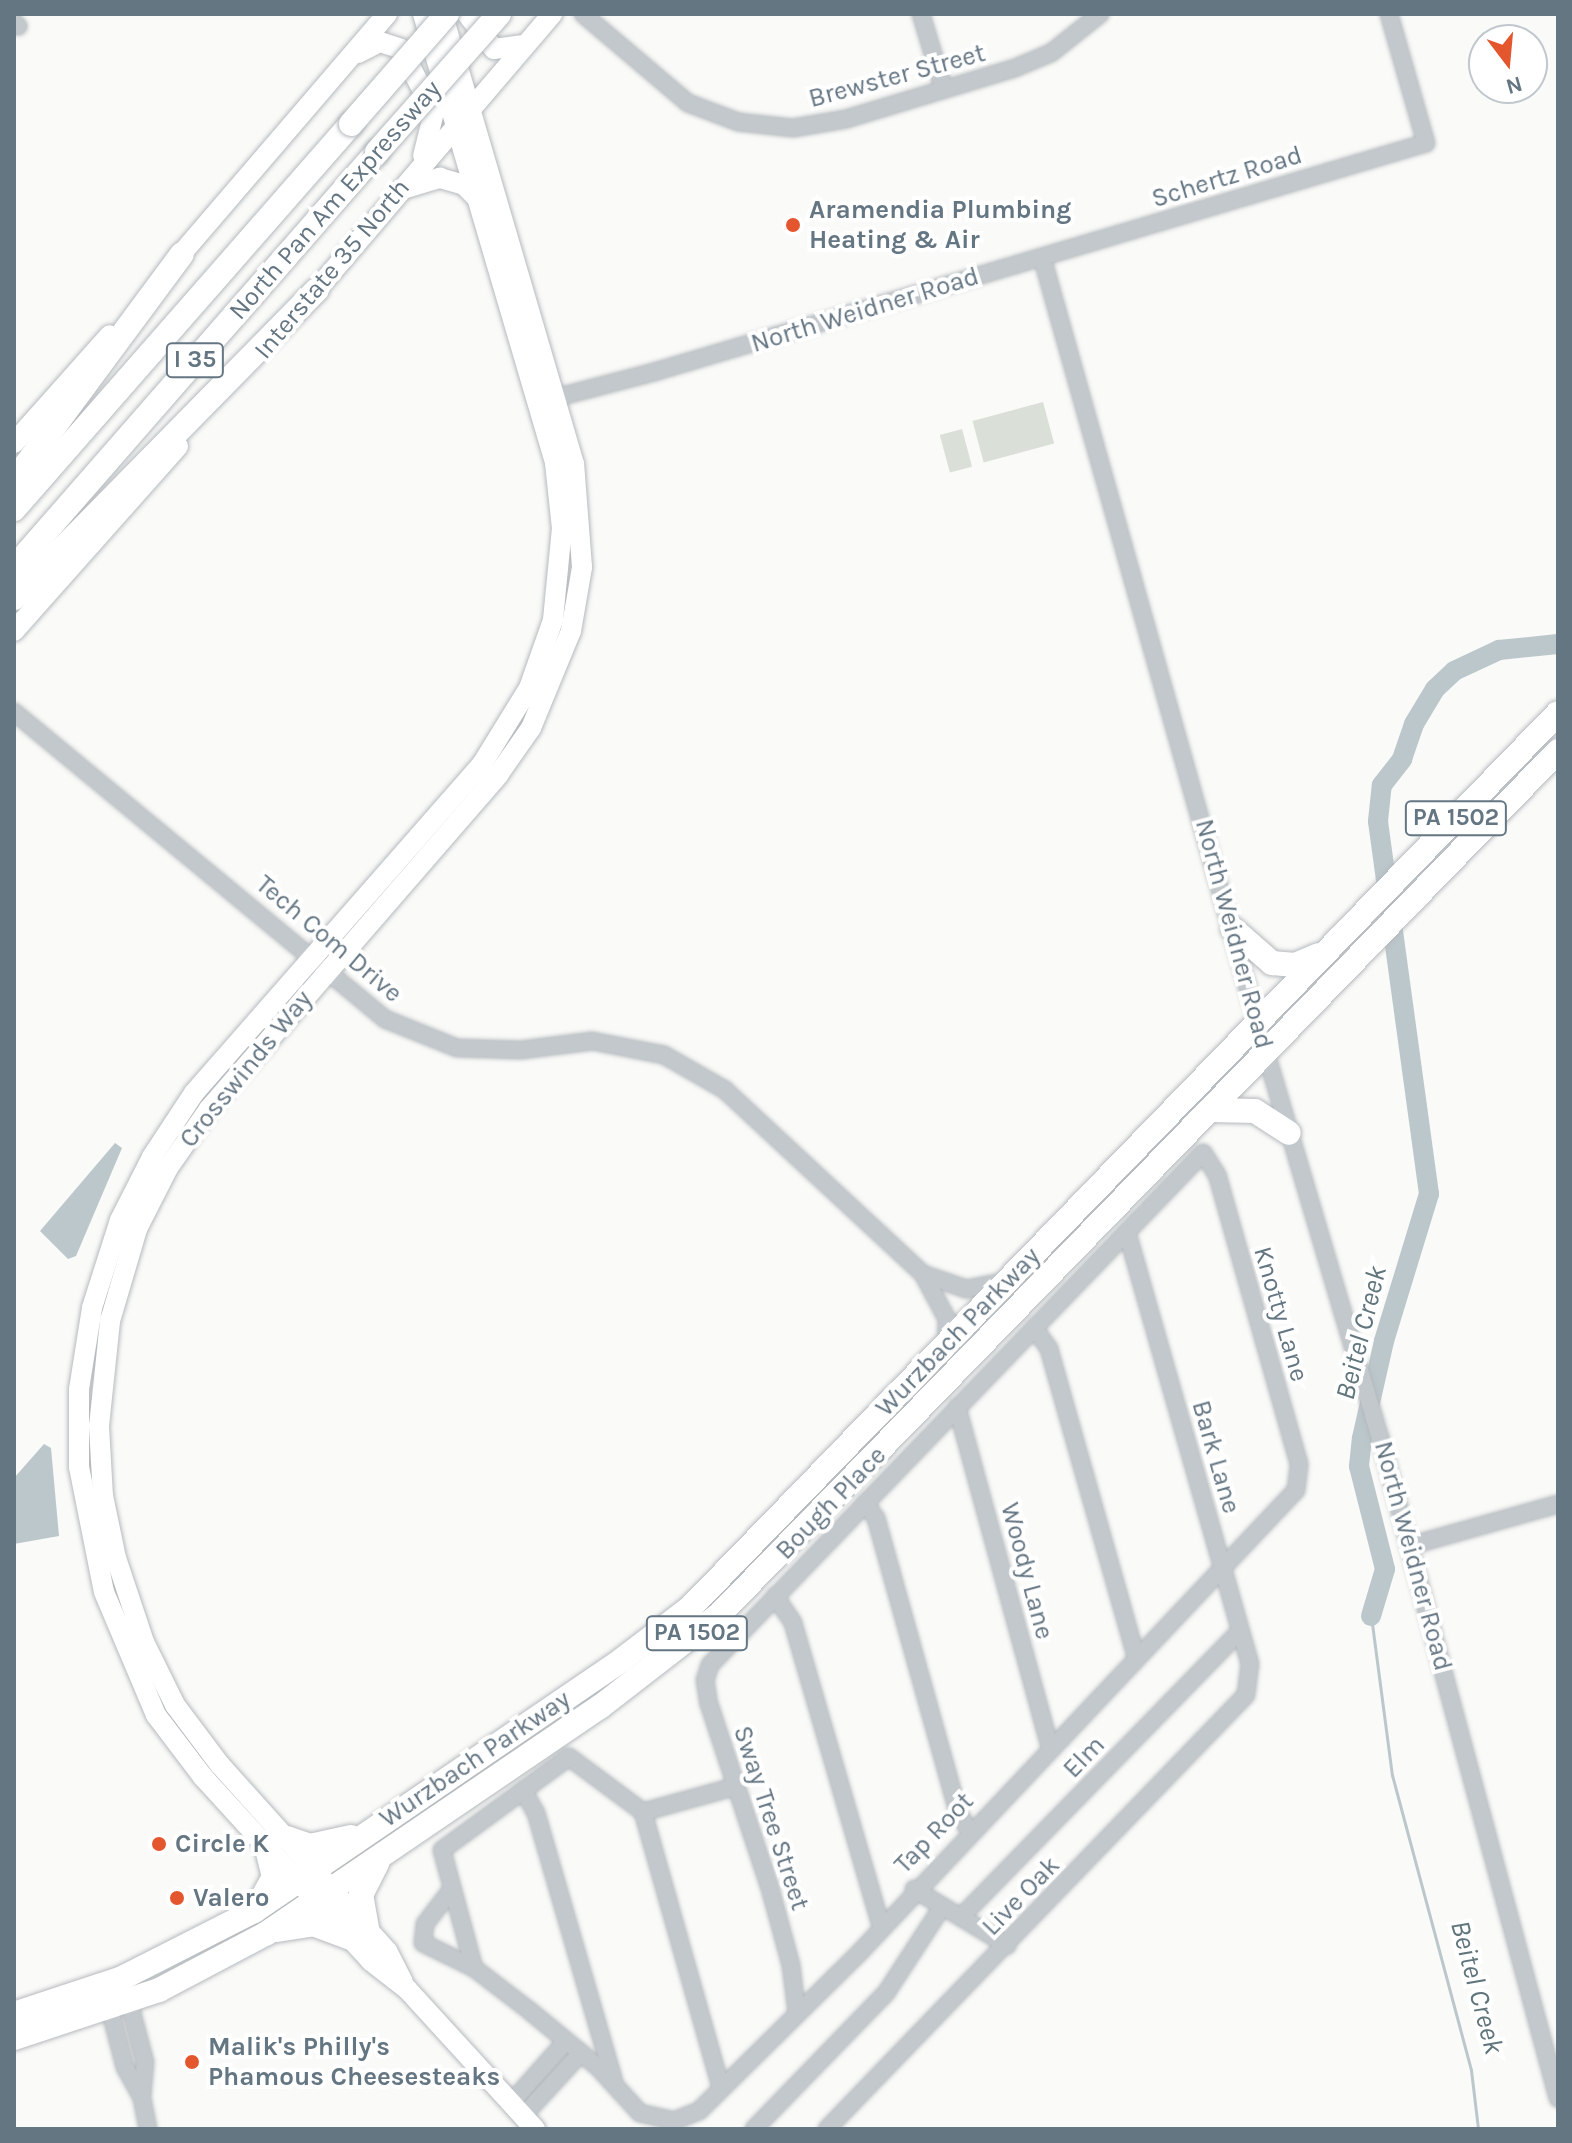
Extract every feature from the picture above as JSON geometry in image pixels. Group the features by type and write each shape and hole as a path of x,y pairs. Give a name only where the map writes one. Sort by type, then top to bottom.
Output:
{"highway":[{"name":"North Pan Am Expressway","path":"14,509 444,14"},
{"name":"North Pan Am Expressway","path":"14,568 499,14"},
{"path":"14,481 182,254"},
{"path":"14,598 317,290"},
{"name":"Wurzbach Parkway","path":"116,1993 254,1911 623,1659 691,1607 1558,713"},
{"name":"Wurzbach Parkway","path":"267,1933 377,1862 607,1702 720,1614 1558,751"},
{"path":"1233,929 1272,963 1295,965 1324,953"},
{"path":"1211,1110 1255,1111 1289,1133"},
{"path":"254,1911 274,1877 276,1840 310,1846 365,1833"},
{"path":"14,2014 116,1993 200,1971 267,1933 313,1924 360,1933 361,1895 377,1862"},
{"path":"14,2038 116,1993"}],"main road":[{"path":"14,443 182,254 387,14"},
{"path":"423,14 464,114 547,399"},
{"path":"444,14 479,200 547,399"},
{"path":"467,14 494,49 524,45"},
{"name":"Interstate 35 North","path":"14,631 317,290 396,193 552,14"},
{"path":"349,58 380,42 401,49 434,112 421,164"},
{"path":"396,193 424,179 440,178 464,185 479,200"},
{"name":"Crosswinds Way","path":"523,2116 407,1989 387,1951 360,1933 276,1840 175,1705 123,1612 88,1531 78,1438 79,1389 98,1282 120,1220 171,1124 319,965 482,764 552,660 562,528 547,399"}],"street":[{"name":"Brewster Street","path":"583,14 670,91 738,122 813,125 944,90 1051,53 1100,14"},
{"path":"921,14 944,90"},
{"name":"Schertz Road","path":"1042,257 1426,143 1389,14"},
{"name":"North Weidner Road","path":"547,399 1042,257 1266,1053 1380,1437 1558,2098"},
{"name":"Tech Com Drive","path":"14,712 385,1019 433,1042 487,1050 616,1043 684,1063 725,1090 923,1274 947,1319 946,1345"},
{"name":"Bough Place","path":"727,1645 1203,1153"},
{"name":"Knotty Lane","path":"1203,1153 1217,1175 1299,1464 1296,1490"},
{"name":"Bark Lane","path":"1127,1232 1250,1664 1246,1695"},
{"name":"Tech Com Drive","path":"923,1274 966,1289 1008,1281"},
{"path":"1034,1328 1049,1349 1137,1659"},
{"name":"Woody Lane","path":"957,1407 1050,1747"},
{"name":"Tap Root","path":"678,2125 699,2111 797,2013 969,1830 1224,1569 1296,1490"},
{"path":"865,1503 876,1518 958,1812 969,1830"},
{"path":"1409,1546 1558,1504"},
{"path":"1537,1512 1558,1511"},
{"path":"775,1596 793,1623 881,1926"},
{"name":"Elm","path":"962,1916 1240,1631"},
{"name":"Sway Tree Street","path":"727,1645 705,1680 734,1787 771,1892 791,1965 797,2013"},
{"name":"Live Oak","path":"827,2129 1246,1695"},
{"path":"474,1968 442,1851 569,1757 643,1812 721,2088"},
{"path":"643,1812 734,1787"},
{"path":"523,1790 536,1813 615,2086"},
{"path":"452,1889 425,1924 421,1939 428,1948 474,1968 581,2053 640,2113 678,2125"},
{"path":"914,1889 1007,1945"},
{"path":"754,2129 886,1993 942,1907"},
{"path":"116,1993 125,2067 142,2098 148,2129"},
{"path":"523,2116 566,2041"},
{"path":"523,2116 581,2053"}],"shaded area":[{"path":"1043,402 1054,444 984,462 972,421"},
{"path":"962,429 972,467 950,473 940,435"},
{"path":"115,1143 122,1148 76,1256 68,1259 40,1231"},
{"path":"44,1444 51,1448 59,1536 14,1544 14,1478"}],"waterway":[{"name":"Beitel Creek","path":"1371,1616 1385,1569 1359,1466 1362,1438 1384,1341 1429,1194 1378,821 1382,785 1402,759 1414,724 1435,689 1454,671 1499,650 1558,644"},
{"name":"Beitel Creek","path":"1371,1616 1392,1775 1471,2070 1478,2129"}],"place":[{"name":"Aramendia Plumbing Heating & Air","path":"793,225"},
{"name":"Circle K","path":"159,1844"},
{"name":"Valero","path":"177,1898"},
{"name":"Malik's Philly's Phamous Cheesesteaks","path":"192,2062"}]}
